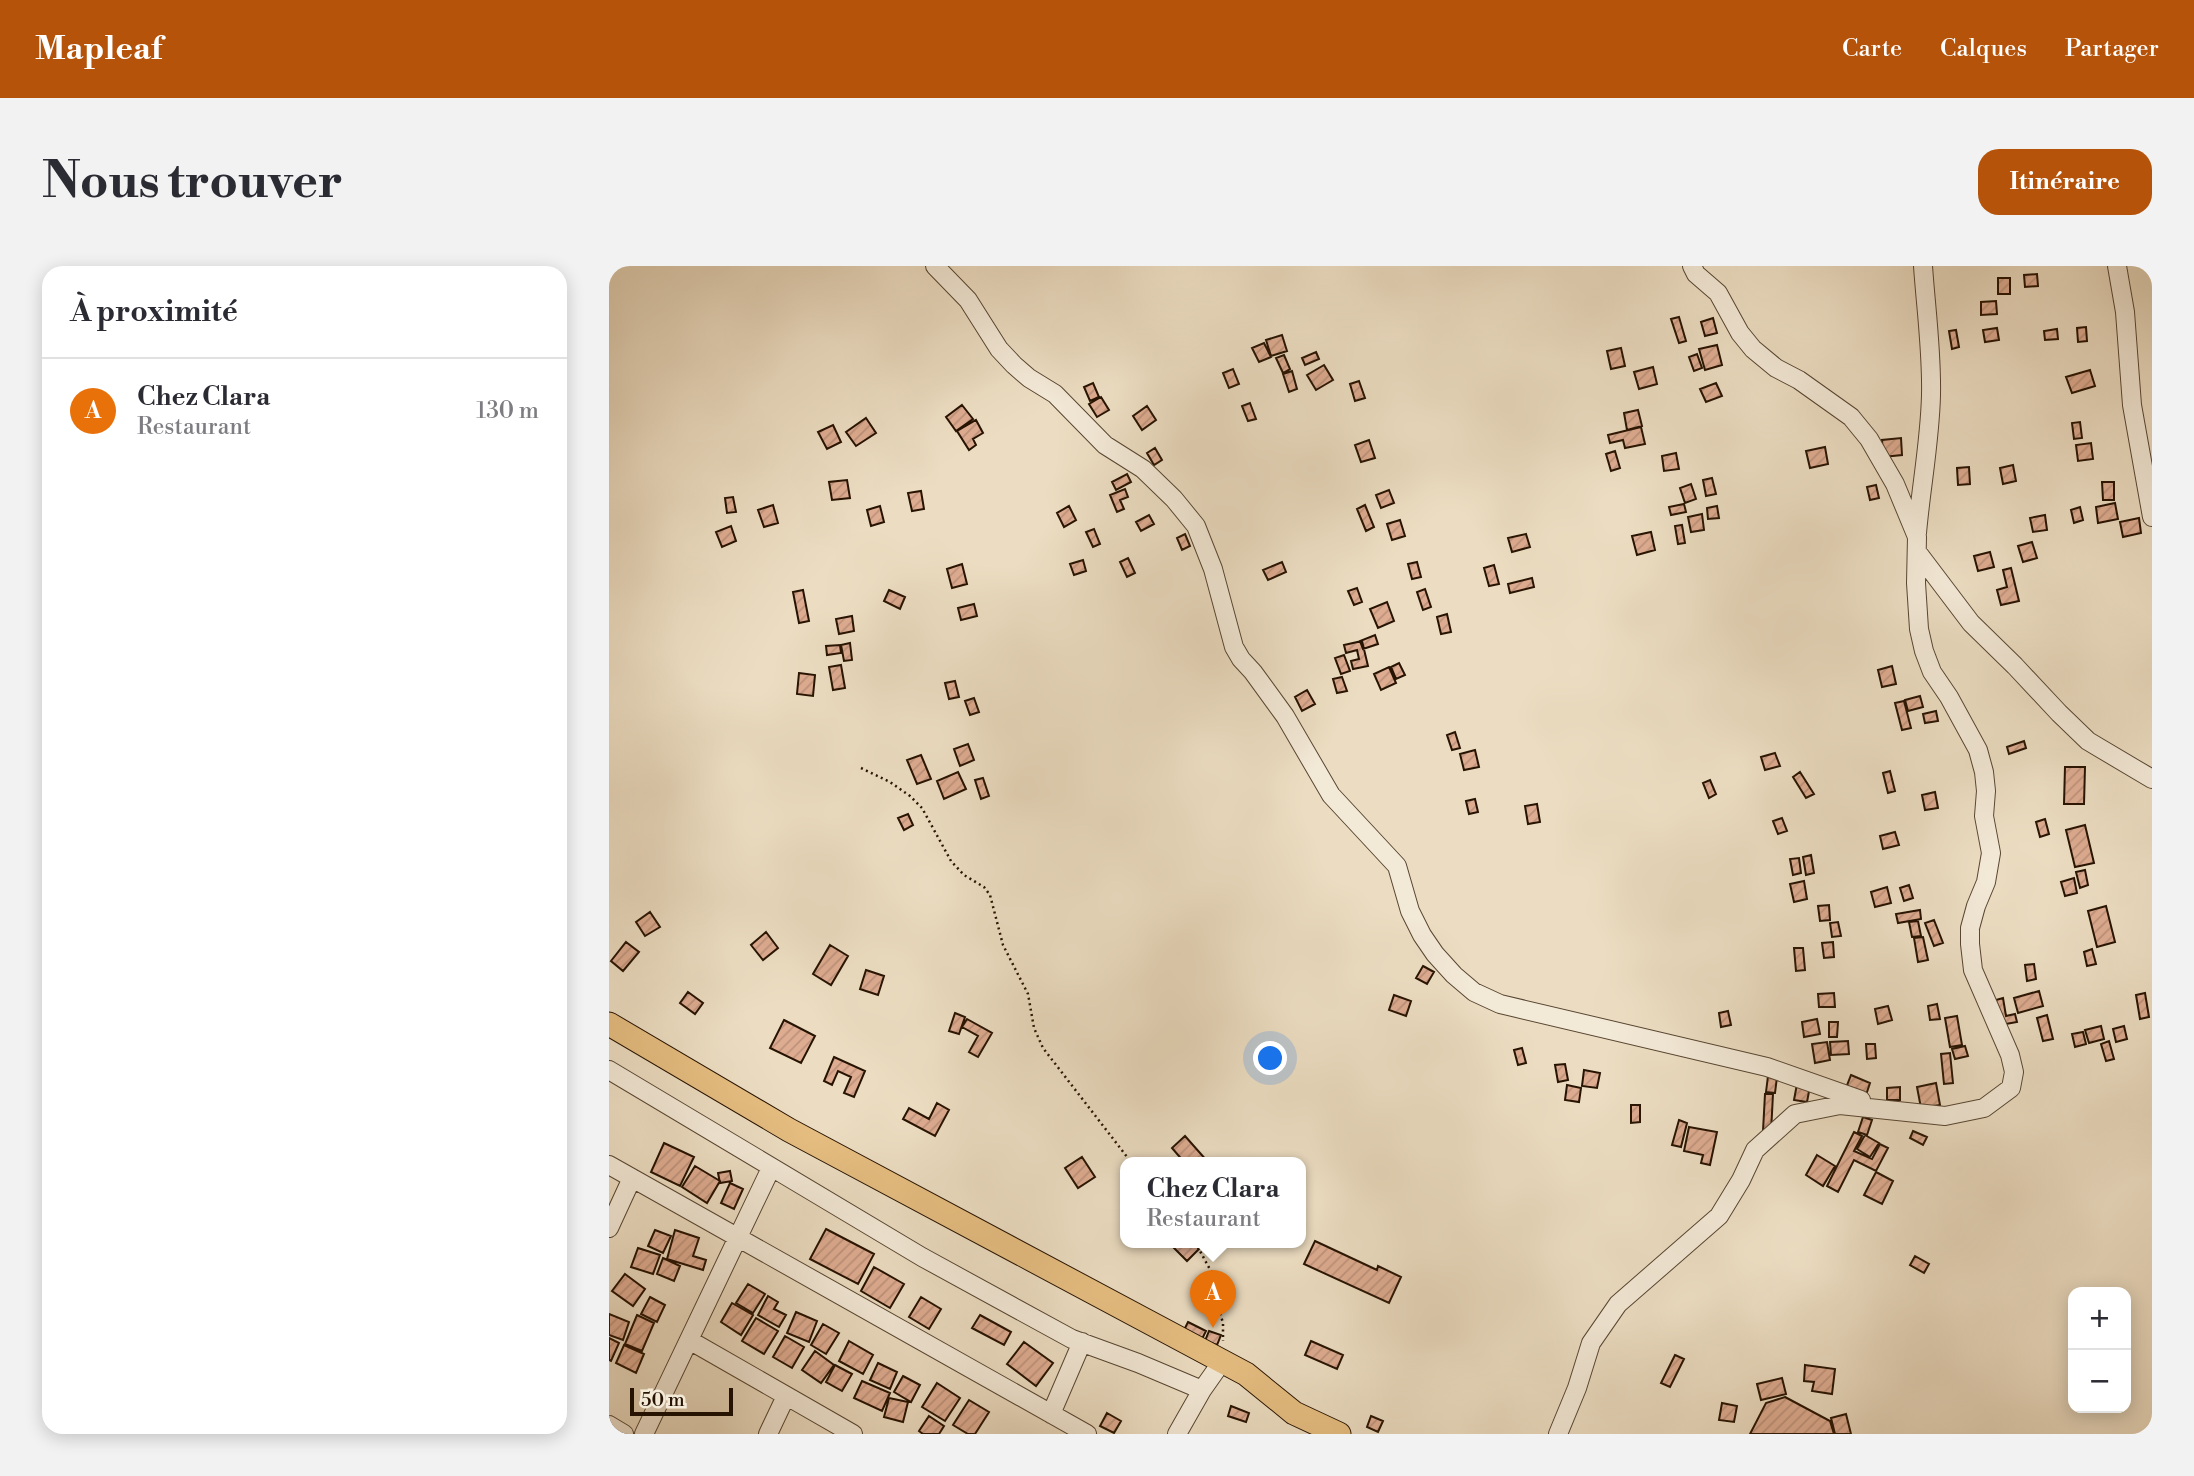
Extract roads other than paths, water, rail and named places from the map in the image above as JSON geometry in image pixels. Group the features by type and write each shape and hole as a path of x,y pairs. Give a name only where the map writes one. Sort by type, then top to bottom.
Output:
{"main road":[{"path":"609,1024 789,1130 1246,1374 1294,1413 1339,1434"}],"street":[{"path":"935,266 968,300 999,349 1014,365 1028,378 1055,394 1105,444 1143,469 1174,499 1196,526 1213,569 1234,647 1285,716 1331,795 1397,866 1410,911 1422,935 1454,975 1474,992 1500,1004 1767,1067 1884,1108"},
{"path":"1692,266 1696,274 1718,293 1740,333 1753,349 1776,368 1799,380 1851,417 1869,439 1895,484 1917,545 1971,623 2088,741 2152,779"},
{"path":"1558,1434 1577,1388 1591,1343 1618,1304 1719,1216 1755,1150 1795,1114 1840,1105 1945,1116 1984,1108 2011,1088 2014,1072 2010,1055 1973,970 1970,944 1976,906 1986,882 1991,853 1984,816 1984,772 1978,750 1932,671 1924,651 1918,618 1917,545 1921,480 1929,439 1931,392 1923,266"},
{"path":"2116,266 2125,312 2132,405 2152,517"},
{"path":"609,1070 922,1257 1082,1342 1202,1390"},
{"path":"609,1165 1087,1434"},
{"path":"644,1434 771,1168"},
{"path":"609,1228 632,1178"},
{"path":"689,1340 853,1434"},
{"path":"1051,1414 1082,1342"},
{"path":"1177,1434 1221,1363"},
{"path":"768,1434 786,1396"},
{"path":"609,1425 624,1434"}],"place":[{"name":"Chez Clara","path":"1213,1328"}]}
